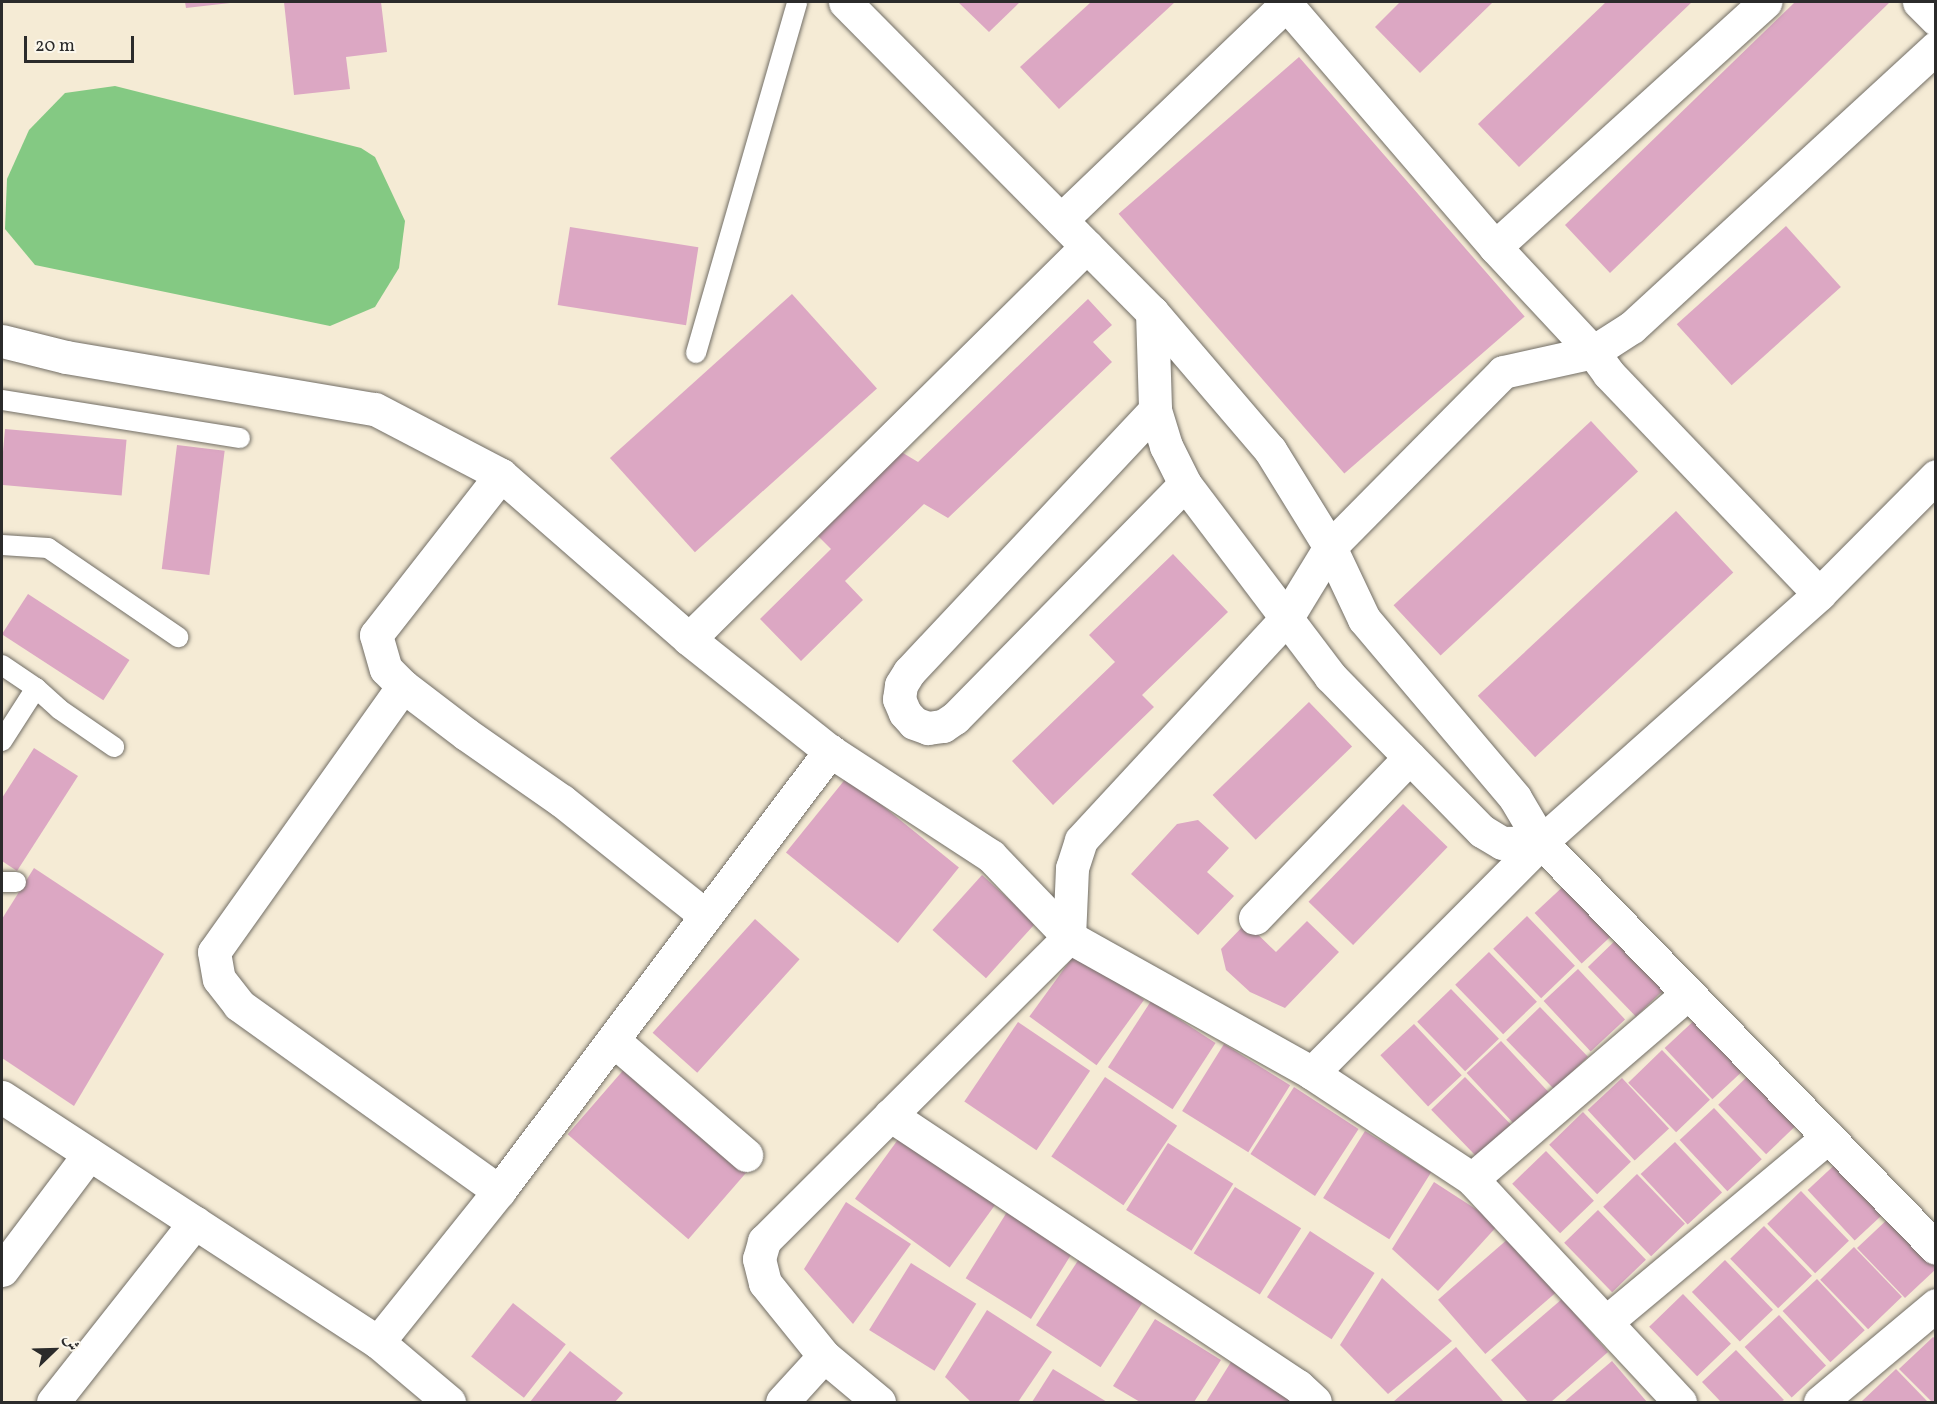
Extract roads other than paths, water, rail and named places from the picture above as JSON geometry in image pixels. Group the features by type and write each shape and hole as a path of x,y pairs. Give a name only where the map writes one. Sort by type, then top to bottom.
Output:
{"street":[{"path":"845,2 1152,312 1270,450 1330,547 1352,597 1377,638 1515,798 1541,842 1935,1248"},
{"path":"1495,247 1765,2"},
{"path":"1919,2 1935,19"},
{"path":"1061,220 1287,3 1495,247 1593,352 1610,374 1819,594"},
{"path":"879,1402 824,1356 765,1282 759,1259 764,1241 1069,937 1072,868 1082,840 1286,620 1330,547 1503,372 1593,352 1632,327 1935,47"},
{"path":"689,639 1088,246"},
{"path":"1152,312 1155,410 1166,446 1185,484 1330,676 1410,758 1491,837 1502,843 1541,842"},
{"path":"2,341 66,357 375,410 501,475 689,639 830,751 991,856 1069,937 1312,1073 1472,1179 1680,1402"},
{"path":"1155,410 909,672 901,685 900,699 904,713 914,723 928,728 943,726 955,718 1185,484"},
{"path":"501,475 376,635 386,669 403,686 466,735 562,801 706,916"},
{"path":"1312,1073 1541,842 1819,594 1935,476"},
{"path":"403,686 214,952 219,979 239,1005 499,1191"},
{"path":"378,1342 499,1191 830,751"},
{"path":"1255,918 1410,758"},
{"path":"1472,1179 1688,993"},
{"path":"613,1040 746,1155"},
{"path":"2,1097 378,1342 440,1400"},
{"path":"890,1115 1298,1386 1315,1402"},
{"path":"1606,1322 1828,1137"},
{"path":"2,1270 89,1154"},
{"path":"53,1402 195,1222"},
{"path":"1820,1402 1935,1305"},
{"path":"782,1402 824,1356"}],"lane":[{"path":"696,353 797,2"},
{"path":"2,400 240,438"},
{"path":"2,545 48,548 178,637"},
{"path":"2,664 36,688 59,709 114,747"},
{"path":"2,741 36,688"}]}
